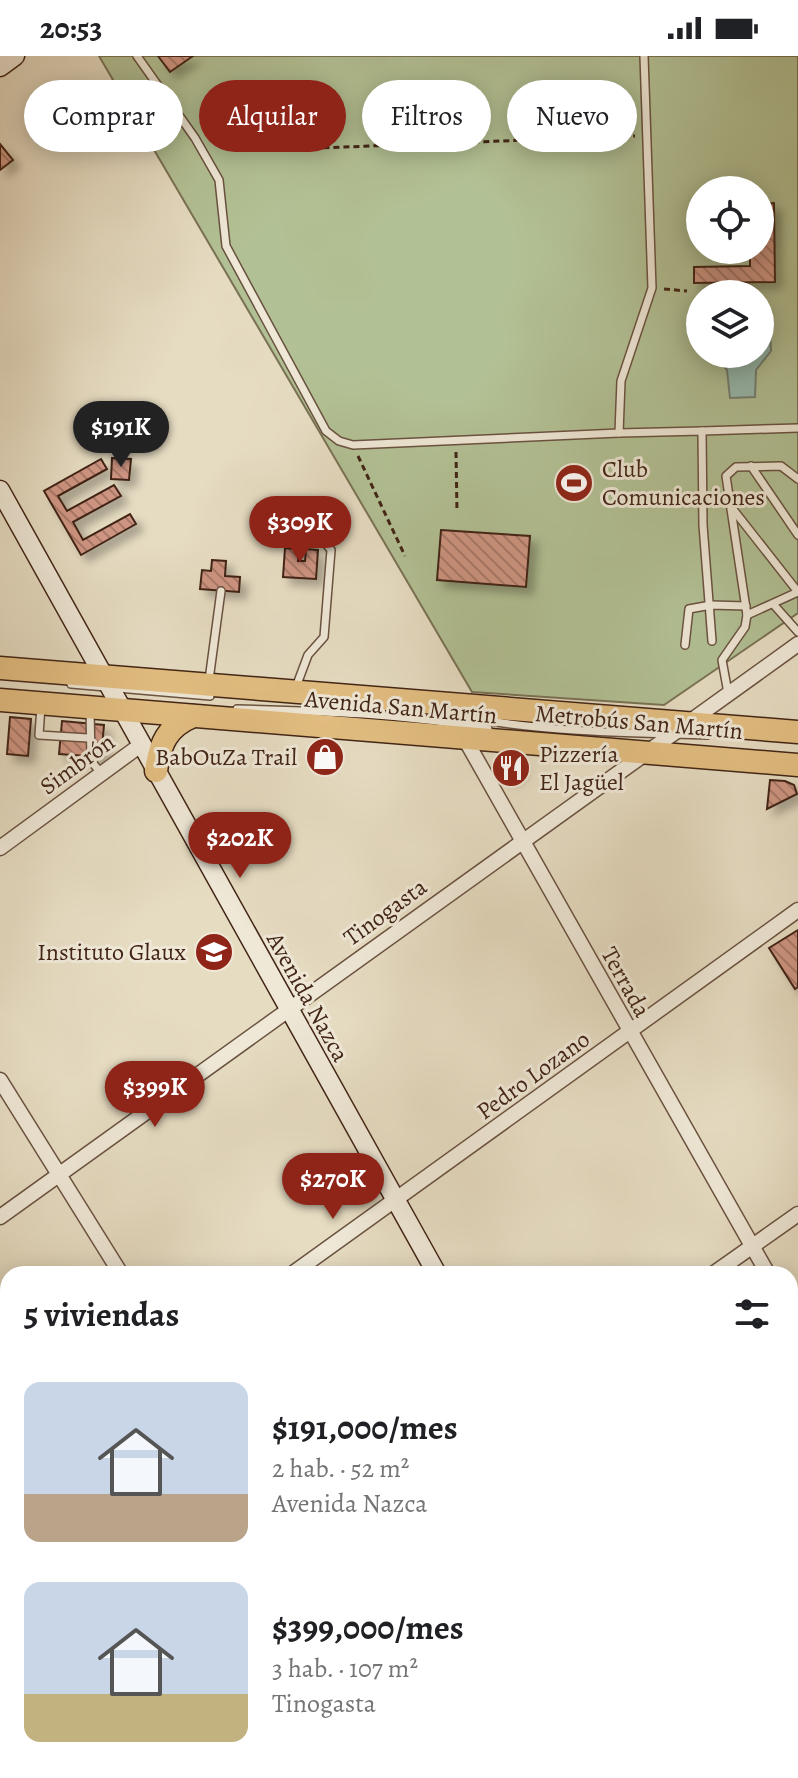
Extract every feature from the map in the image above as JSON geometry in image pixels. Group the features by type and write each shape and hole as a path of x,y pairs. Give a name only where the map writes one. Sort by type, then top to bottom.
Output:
{"main road":[{"path":"0,67 15,56"},
{"name":"Avenida Nazca","path":"0,490 287,1010 433,1266"},
{"name":"Avenida San Martín","path":"0,668 194,710 798,732"},
{"name":"Avenida San Martín","path":"0,700 42,704 84,702 114,694 211,690 295,692 465,721 798,765"},
{"path":"156,771 164,738 172,727 194,710"}],"street":[{"name":"Tinogasta","path":"0,1217 798,644"},
{"name":"Terrada","path":"465,721 522,840 763,1266"},
{"name":"Simbrón","path":"0,848 142,744"},
{"name":"Pedro Lozano","path":"303,1266 798,910"},
{"path":"0,1080 116,1266"},
{"path":"724,1266 798,1214"}],"lane":[{"path":"137,56 195,138 219,180 226,246 326,431 339,441 353,445 798,428"},
{"path":"619,433 621,381 652,288 644,56"},
{"path":"702,431 703,525 712,641"},
{"path":"751,466 798,535"},
{"path":"728,696 722,660 745,627 747,610 726,476 736,467 786,467 798,479"},
{"path":"685,645 687,611 711,605 747,610 774,605 798,592 730,507"},
{"path":"266,516 295,523 320,535 331,550 324,637 308,655 295,692"},
{"path":"211,690 221,591"},
{"path":"774,605 798,632"},
{"path":"0,678 114,694"},
{"path":"228,697 421,709 465,721"},
{"path":"84,702 91,761 101,774"},
{"path":"42,704 39,735 88,738"},
{"path":"225,708 279,707 465,721"},
{"name":"Metrobús San Martín","path":"682,729 798,742"},
{"name":"Metrobús San Martín","path":"652,748 798,755"}],"path":[{"path":"346,147 647,135"},
{"path":"652,288 686,291"},
{"path":"456,440 457,511"},
{"path":"353,445 405,556"}],"green space":[{"name":"Club Comunicaciones","path":"99,56 798,56 798,613 664,705 472,692 155,152 183,152 183,80 113,80"}],"water":[{"path":"725,368 758,368 755,397 730,398"}],"building":[{"path":"158,56 193,56 170,72"},
{"path":"0,144 13,160 0,170"},
{"path":"774,203 775,282 694,280 694,267 774,264"},
{"path":"112,458 131,459 129,480 111,479"},
{"path":"101,459 107,469 58,496 67,511 114,485 121,496 73,522 83,540 130,514 136,524 81,555 44,491"},
{"path":"441,530 530,536 526,587 437,580"},
{"path":"285,548 299,549 298,561 305,561 306,549 318,550 316,579 283,577"},
{"path":"212,560 226,561 225,576 240,577 239,592 200,589 202,570 211,571"},
{"path":"10,717 31,719 28,756 7,754"},
{"path":"62,721 104,725 101,757 59,754"},
{"name":"Pizzería El Jagüel","path":"508,760 519,761 518,772 509,778 500,765"},
{"path":"770,780 794,785 797,794 767,809"},
{"path":"798,930 798,987 795,989 769,948"}],"place":[{"name":"Club Comunicaciones","path":"574,483"},
{"name":"BabOuZa Trail","path":"325,757"},
{"name":"Pizzería El Jagüel","path":"511,768"},
{"name":"Instituto Glaux","path":"214,952"}]}
